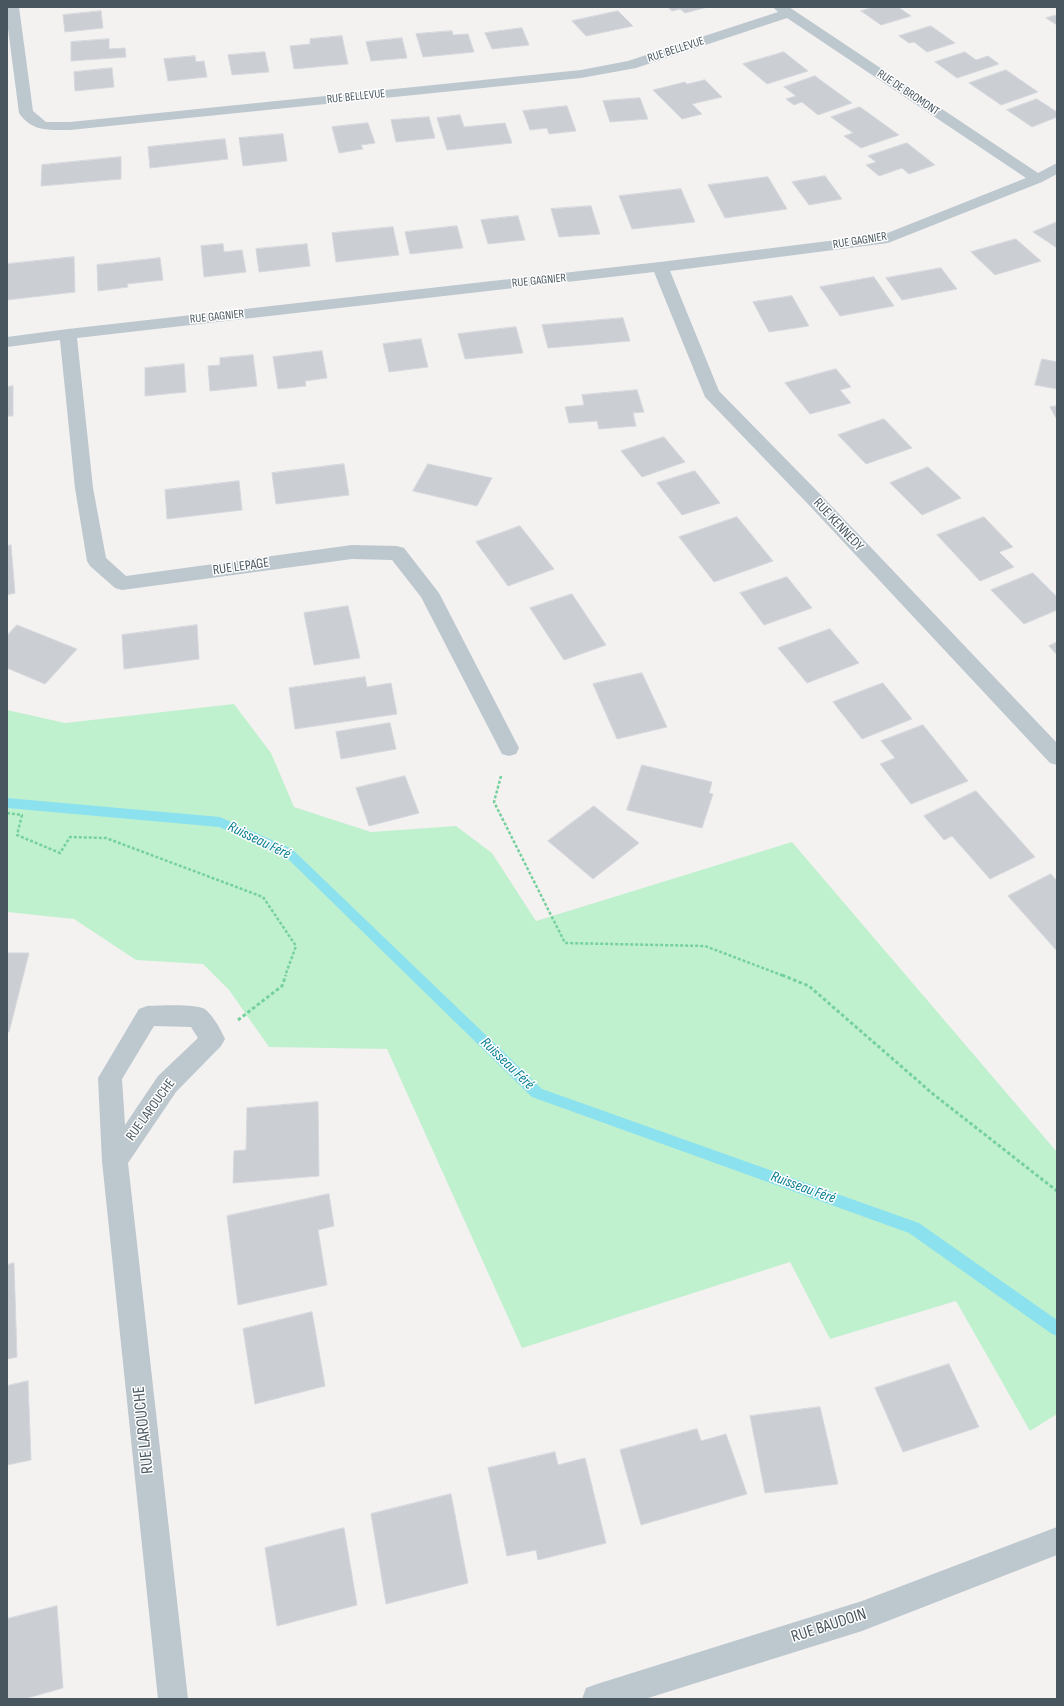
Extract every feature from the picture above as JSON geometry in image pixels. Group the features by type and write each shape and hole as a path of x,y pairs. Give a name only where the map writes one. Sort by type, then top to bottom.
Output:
{"street":[{"name":"RUE BELLEVUE","path":"12,7 26,113 43,126 70,126 582,74 631,65 784,10"},
{"name":"RUE DE BROMONT","path":"784,10 1037,179"},
{"name":"RUE GAGNIER","path":"7,342 660,268 888,238 1037,179 1057,168"},
{"name":"RUE KENNEDY","path":"660,268 711,393 814,499 1057,757"},
{"name":"RUE LEPAGE","path":"68,334 84,488 98,561 122,583 352,552 397,553 430,593 509,748"},
{"name":"RUE LAROUCHE","path":"115,1161 168,1084 213,1040 197,1017 147,1016 110,1078 115,1161 173,1699"},
{"name":"RUE BAUDOIN","path":"597,1699 862,1616 1057,1541"}],"path":[{"path":"509,748 494,802 565,943 704,946 809,986 933,1094 1057,1191"},
{"path":"7,813 22,815 17,834 60,853 70,837 106,838 263,897 296,946 282,986 213,1040"}],"green space":[{"path":"234,704 271,753 294,807 371,832 456,826 492,853 536,921 792,842 1057,1152 1057,1414 1030,1431 956,1301 830,1339 790,1262 522,1348 387,1049 269,1047 229,990 203,964 136,960 74,919 7,912 7,710 65,723"}],"building":[{"path":"668,7 708,7 685,13 680,9 672,11"},
{"path":"874,7 898,7 911,16 881,25 861,11"},
{"path":"101,11 103,28 65,32 63,15"},
{"path":"618,11 633,26 586,36 572,21"},
{"path":"1057,15 1057,25 1046,18"},
{"path":"931,26 955,43 927,52 914,42 909,43 899,36"},
{"path":"522,28 529,45 492,49 485,33"},
{"path":"452,31 453,35 468,34 474,52 423,57 416,34"},
{"path":"342,36 348,64 294,69 290,46 310,44 310,39"},
{"path":"402,38 407,58 371,61 366,42"},
{"path":"109,39 109,49 125,48 126,57 71,61 71,42"},
{"path":"265,52 269,72 232,75 228,55"},
{"path":"784,52 808,71 767,84 743,64"},
{"path":"965,52 976,60 988,56 999,64 957,78 935,62"},
{"path":"195,56 196,62 204,61 207,77 168,81 164,59"},
{"path":"112,68 114,87 75,91 74,72"},
{"path":"1006,70 1038,92 1001,105 969,83"},
{"path":"815,76 852,103 818,115 802,102 794,105 786,99 796,96 784,87"},
{"path":"705,80 722,97 692,104 702,114 682,119 653,90 685,82 687,84"},
{"path":"640,98 648,119 610,122 603,101"},
{"path":"1037,99 1057,112 1057,117 1032,127 1007,110"},
{"path":"567,106 576,131 549,134 547,128 530,130 523,111"},
{"path":"860,107 899,135 861,148 844,136 853,133 831,117"},
{"path":"460,115 464,127 505,123 512,143 447,150 437,118"},
{"path":"429,117 435,138 396,142 391,120"},
{"path":"368,123 375,143 361,145 363,149 339,153 332,127"},
{"path":"283,134 287,161 243,166 239,138"},
{"path":"225,139 228,159 150,168 148,147"},
{"path":"907,143 935,165 909,174 902,168 879,176 866,165 876,162 868,156"},
{"path":"121,157 121,179 41,186 42,165"},
{"path":"825,176 842,199 809,205 792,182"},
{"path":"768,177 787,209 725,218 708,185"},
{"path":"681,189 695,222 632,229 619,196"},
{"path":"591,206 600,234 559,237 551,209"},
{"path":"518,216 525,240 488,244 481,220"},
{"path":"1057,222 1057,248 1033,232"},
{"path":"457,226 463,248 410,254 405,232"},
{"path":"393,227 399,255 336,262 332,233"},
{"path":"1016,239 1041,261 995,275 971,252"},
{"path":"223,244 224,252 242,250 246,272 204,277 201,246"},
{"path":"307,244 310,266 259,272 256,249"},
{"path":"74,257 75,292 7,300 7,264"},
{"path":"160,258 163,280 127,284 128,287 98,291 97,265"},
{"path":"941,268 957,289 902,300 886,278"},
{"path":"874,277 894,306 840,316 820,287"},
{"path":"792,296 809,326 769,332 753,302"},
{"path":"623,318 630,341 548,348 542,325"},
{"path":"516,327 523,353 465,359 458,334"},
{"path":"421,339 428,367 389,372 383,344"},
{"path":"322,351 327,378 305,381 306,386 278,389 273,357"},
{"path":"253,355 257,386 210,391 208,366 220,365 220,358"},
{"path":"1042,359 1057,362 1057,389 1035,385"},
{"path":"184,364 186,392 145,396 145,368"},
{"path":"836,369 851,387 840,390 851,403 810,414 785,383"},
{"path":"13,386 13,416 7,416 7,387"},
{"path":"637,390 644,412 633,413 636,426 599,429 597,421 569,423 565,407 584,405 582,395"},
{"path":"1057,406 1057,420 1050,407"},
{"path":"884,419 912,448 866,464 838,435"},
{"path":"664,437 685,462 642,477 621,451"},
{"path":"344,464 349,495 276,504 272,473"},
{"path":"428,464 492,478 477,506 413,491"},
{"path":"928,467 961,498 922,515 890,483"},
{"path":"695,471 720,503 682,515 657,483"},
{"path":"239,481 242,510 167,519 165,490"},
{"path":"737,517 773,561 714,582 679,537"},
{"path":"984,517 1013,547 999,552 1014,567 980,581 937,535"},
{"path":"520,526 554,569 508,586 476,542"},
{"path":"11,545 15,593 7,595 7,546"},
{"path":"1033,573 1057,597 1057,610 1024,624 991,590"},
{"path":"787,577 812,608 764,625 740,593"},
{"path":"572,594 606,645 564,660 530,608"},
{"path":"348,606 360,658 314,665 304,613"},
{"path":"17,625 77,649 45,684 7,668 7,636"},
{"path":"197,625 199,659 124,669 122,635"},
{"path":"830,629 859,663 807,683 778,648"},
{"path":"1057,642 1057,655 1049,646"},
{"path":"642,673 667,727 617,739 593,684"},
{"path":"365,677 367,687 391,683 397,714 295,729 289,688"},
{"path":"883,683 912,719 862,739 833,702"},
{"path":"390,723 396,749 341,759 336,732"},
{"path":"923,725 968,781 911,804 880,764 895,758 881,741"},
{"path":"642,765 712,782 709,793 713,794 702,828 627,810"},
{"path":"405,776 419,813 369,826 356,788"},
{"path":"976,791 1035,857 990,879 952,836 944,840 924,816"},
{"path":"594,806 639,843 593,879 548,841"},
{"path":"1051,874 1057,881 1057,951 1008,896"},
{"path":"7,953 29,953 9,1032 7,1032"},
{"path":"318,1102 319,1176 233,1183 234,1151 246,1150 247,1108"},
{"path":"329,1194 334,1226 318,1230 327,1285 238,1305 227,1216"},
{"path":"14,1263 17,1357 7,1359 7,1265"},
{"path":"312,1312 325,1386 255,1404 243,1329"},
{"path":"949,1364 979,1427 903,1452 875,1388"},
{"path":"28,1381 31,1460 7,1465 7,1386"},
{"path":"820,1407 838,1484 765,1493 750,1416"},
{"path":"697,1429 701,1441 726,1434 747,1494 641,1525 620,1450"},
{"path":"555,1452 558,1465 585,1458 606,1543 538,1560 536,1550 507,1556 488,1468"},
{"path":"451,1494 468,1583 386,1604 371,1514"},
{"path":"344,1528 357,1605 277,1626 265,1548"},
{"path":"57,1606 63,1688 24,1699 7,1699 7,1619"}],"waterway":[{"name":"Ruisseau Féré","path":"7,803 220,822 288,852 537,1093 914,1228 1057,1329"}]}
